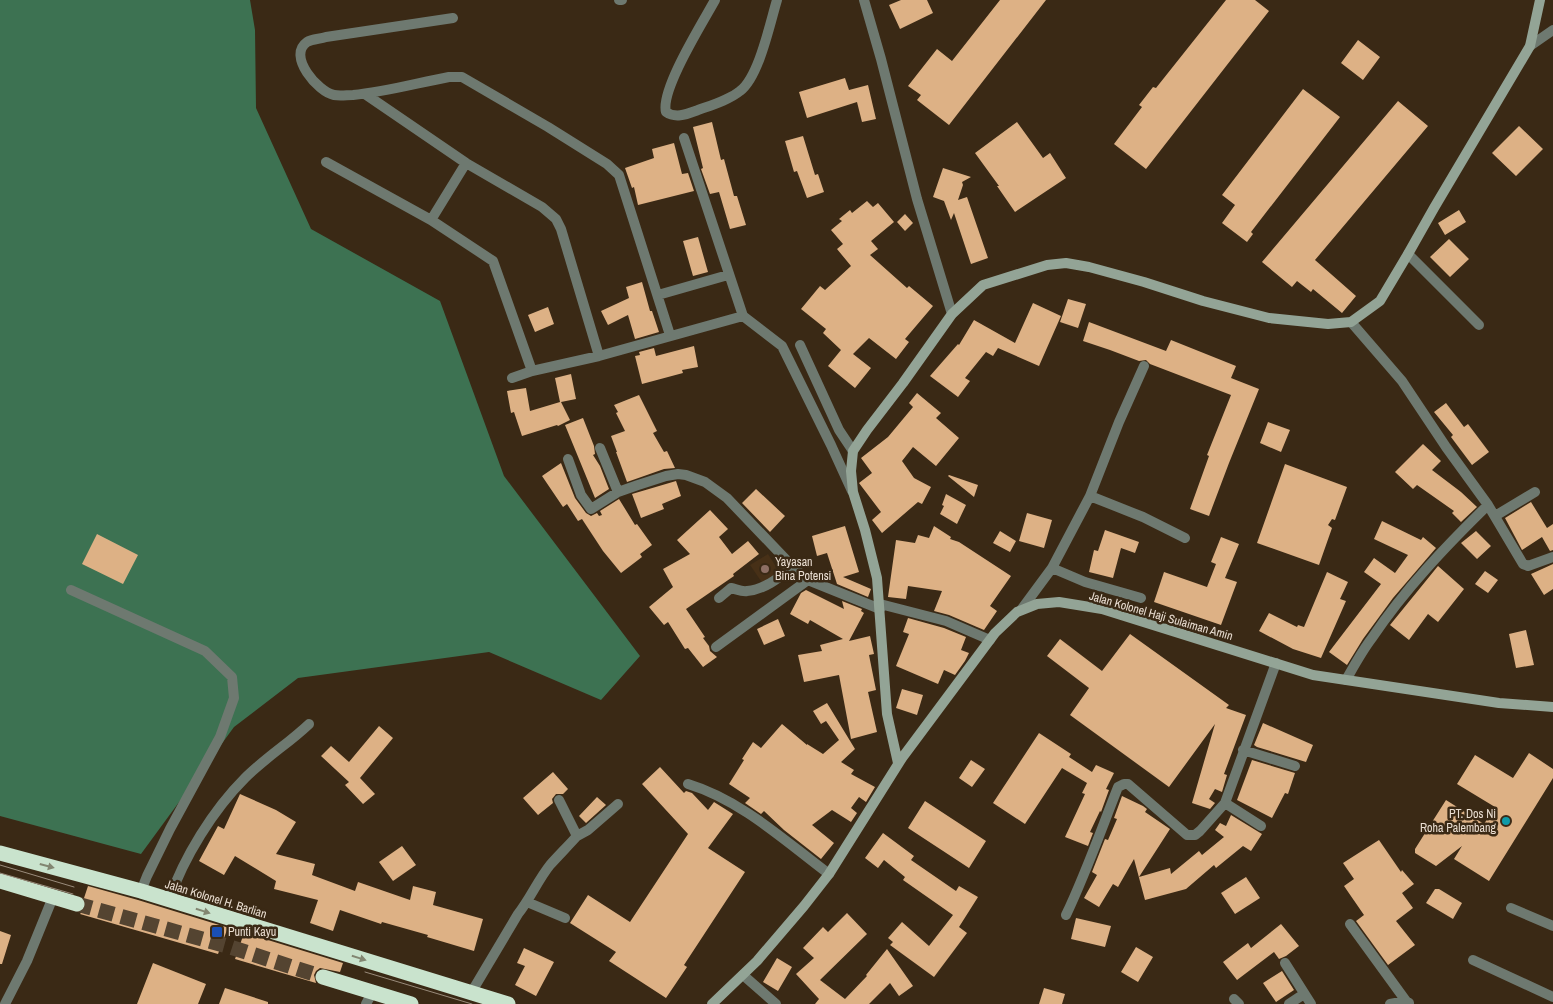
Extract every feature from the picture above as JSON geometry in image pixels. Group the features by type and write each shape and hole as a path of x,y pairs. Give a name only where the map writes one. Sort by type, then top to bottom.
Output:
{"highway":[{"name":"Jalan Kolonel H. Barlian","path":"0,853 169,900 508,1004"},
{"path":"0,881 77,904"},
{"path":"323,977 369,999 411,1004"}],"street":[{"path":"715,0 670,86 664,107 666,112 674,116 685,115 741,91 750,81 778,0"},
{"path":"864,0 918,199 952,314"},
{"path":"853,492 851,471 853,451 952,314 983,285 1047,265 1066,263 1089,267 1202,301 1269,318 1328,324 1351,322 1380,301 1408,254 1530,46 1540,0"},
{"path":"454,18 326,37 308,42 303,47 301,54 302,64 306,74 330,94 336,96 365,94 448,77 462,77 548,126 607,164 619,175 670,335"},
{"path":"1530,46 1553,30"},
{"path":"365,94 466,163 542,207 556,219 561,229 599,356"},
{"path":"684,138 743,316 782,346 853,492 877,578 887,714 898,763"},
{"path":"326,162 431,220 493,261 532,371"},
{"path":"431,220 466,163"},
{"path":"1408,254 1478,325"},
{"path":"658,295 728,275"},
{"path":"512,378 532,371 599,356 743,316"},
{"path":"1351,322 1402,381 1488,506 1523,564 1528,566 1553,557"},
{"path":"800,345 839,430 853,451"},
{"path":"1022,610 1052,568 1090,496 1119,422 1144,366"},
{"path":"600,448 618,492"},
{"path":"568,459 581,495 590,508 618,492 666,476 686,475 705,482 728,498 793,568 808,580 880,606 946,622 990,640"},
{"path":"1494,516 1535,492"},
{"path":"1090,496 1143,517 1185,538"},
{"path":"1346,680 1372,638 1408,590 1449,543 1488,506"},
{"path":"718,598 731,588 746,592 767,585 793,568"},
{"path":"1052,568 1084,582 1141,598"},
{"path":"716,647 808,580"},
{"path":"71,590 204,651 232,677 234,698 220,737 170,829 141,892"},
{"name":"Jalan Kolonel Haji Sulaiman Amin","path":"712,1004 743,975 804,906 829,874 898,763 990,640 1017,612 1037,604 1059,602 1102,609 1313,675 1499,703 1553,706"},
{"path":"1066,915 1083,878 1118,787 1128,784 1187,835 1195,835 1200,831 1225,803 1276,663"},
{"path":"169,900 174,885 210,818 245,778 309,724"},
{"path":"1243,750 1295,766"},
{"path":"688,784 712,792 736,804 829,874"},
{"path":"559,800 577,836"},
{"path":"1225,803 1261,826"},
{"path":"471,993 550,865 577,836 588,830 618,804"},
{"path":"5,1004 27,961 53,897"},
{"path":"527,902 565,918"},
{"path":"1511,908 1553,926"},
{"path":"1350,924 1408,1002"},
{"path":"1473,960 1553,997"},
{"path":"1285,963 1311,1004"},
{"path":"743,975 776,1004"},
{"path":"1289,1004 1304,994"},
{"path":"1390,1004 1408,1002"}],"shaded area":[{"name":"Yayasan Bina Potensi","path":"768,554 780,573 763,584 750,565"}],"green space":[{"path":"0,0 250,0 255,30 256,108 311,229 440,301 504,476 640,656 601,700 489,652 298,678 234,727 141,854 0,816"}],"building":[{"path":"901,0 927,0 933,13 900,29 889,5"},
{"path":"1000,0 1046,0 949,125 917,100 921,95 908,86 937,49 952,61"},
{"path":"1226,0 1255,0 1269,11 1146,169 1114,144 1142,107 1139,105 1153,87 1156,88"},
{"path":"1358,40 1380,57 1363,80 1341,63"},
{"path":"845,78 849,90 868,85 876,119 862,122 857,102 807,118 799,92"},
{"path":"1303,89 1340,117 1251,232 1253,234 1247,242 1222,223 1235,205 1222,195"},
{"path":"1398,101 1428,126 1315,260 1356,296 1342,313 1313,289 1311,292 1297,281 1292,287 1262,262"},
{"path":"712,122 721,160 724,159 734,196 737,196 746,225 730,229 719,192 710,194 701,169 703,168 693,127"},
{"path":"1017,122 1043,158 1050,153 1066,178 1015,212 975,153"},
{"path":"1519,126 1543,149 1516,176 1492,153"},
{"path":"803,136 815,175 818,174 824,192 807,198 797,171 794,172 785,141"},
{"path":"674,143 682,174 688,173 694,191 638,205 634,187 632,188 625,168 654,158 652,149"},
{"path":"943,168 971,177 962,182 963,185 958,200 967,197 988,258 971,264 954,213 951,220 944,201 933,197"},
{"path":"867,201 873,207 878,203 894,222 871,241 878,249 870,255 907,288 909,286 933,306 905,339 909,342 896,359 869,338 853,354 871,368 855,388 828,366 841,350 823,333 826,329 801,309 820,286 825,290 851,266 837,249 843,244 831,230 842,221 839,219 850,210 852,213"},
{"path":"1459,210 1466,222 1445,235 1438,223"},
{"path":"905,214 913,223 905,231 897,222"},
{"path":"698,237 708,272 693,276 683,241"},
{"path":"1449,239 1469,259 1450,277 1430,257"},
{"path":"642,282 650,311 652,311 659,332 635,339 628,315 608,325 601,311 629,298 626,287"},
{"path":"1068,299 1086,304 1078,328 1060,322"},
{"path":"1033,303 1061,316 1039,366 998,348 993,356 986,352 965,378 970,381 958,397 930,376 959,345 974,320 1015,343"},
{"path":"548,307 554,324 535,332 528,315"},
{"path":"1089,322 1166,351 1171,340 1236,366 1231,378 1259,389 1209,516 1190,509 1209,456 1207,455 1231,395 1150,364 1146,360 1139,361 1083,341"},
{"path":"694,346 698,367 682,370 683,373 642,384 635,356 640,355 639,352 654,348 656,356"},
{"path":"571,374 576,399 561,402 570,420 558,426 522,436 514,412 511,413 507,391 526,388 530,411 560,402 555,378"},
{"path":"917,393 941,413 936,418 959,438 936,466 913,447 902,461 914,478 931,487 922,504 918,502 882,533 872,520 881,512 859,483 872,473 861,458 888,437 913,407 909,403"},
{"path":"639,395 657,431 653,433 664,452 667,451 675,468 664,469 627,482 611,436 625,431 614,405"},
{"path":"1446,403 1464,427 1468,424 1489,452 1472,465 1451,437 1453,435 1434,412"},
{"path":"583,418 594,446 595,454 593,455 600,466 609,489 595,498 565,425"},
{"path":"1268,422 1290,430 1281,452 1260,443"},
{"path":"1423,444 1441,461 1432,470 1477,507 1461,522 1452,513 1454,511 1417,485 1413,489 1395,472"},
{"path":"561,463 575,498 586,513 591,516 597,513 599,516 602,515 600,511 619,499 635,525 637,524 652,545 640,554 642,557 621,573 603,551 582,519 578,521 567,504 563,507 542,476"},
{"path":"1285,464 1347,487 1335,520 1332,519 1328,525 1332,528 1319,565 1257,543"},
{"path":"948,476 978,485 974,497"},
{"path":"676,481 681,496 662,504 664,509 641,518 632,494"},
{"path":"756,489 785,516 770,532 742,503"},
{"path":"946,494 966,505 957,524 940,514 944,506 942,505"},
{"path":"1531,502 1547,528 1553,524 1553,550 1550,551 1542,537 1522,550 1505,518"},
{"path":"710,510 728,529 719,537 732,554 748,541 759,554 733,574 734,576 686,609 705,637 703,638 710,651 717,657 703,667 688,648 685,649 668,622 664,625 649,607 673,587 663,569 690,554 677,540"},
{"path":"1027,513 1052,520 1044,548 1019,541"},
{"path":"1382,521 1421,540 1423,537 1436,548 1393,598 1363,639 1347,665 1329,652 1381,584 1364,572 1374,558 1395,573 1408,555 1374,539"},
{"path":"845,526 859,572 843,577 871,589 868,597 837,584 827,553 817,556 812,536"},
{"path":"934,526 951,537 950,539 959,542 1011,576 990,606 997,611 984,630 949,615 934,611 942,591 908,586 906,599 888,597 896,540 915,543 918,535 929,538"},
{"path":"1105,530 1139,542 1135,553 1121,548 1113,578 1089,572 1094,550 1098,551"},
{"path":"1000,531 1016,541 1010,552 993,543"},
{"path":"1476,531 1491,546 1477,559 1461,543"},
{"path":"97,534 138,555 123,584 82,564"},
{"path":"1221,537 1239,544 1225,578 1237,582 1221,625 1154,602 1164,572 1207,587 1216,564 1211,562"},
{"path":"1553,564 1553,589 1544,595 1531,574"},
{"path":"1438,566 1464,589 1438,622 1428,614 1409,640 1390,625"},
{"path":"1485,571 1498,580 1488,593 1475,584"},
{"path":"1327,572 1348,582 1340,599 1346,601 1321,658 1293,649 1259,631 1269,613 1297,627 1298,625 1304,627"},
{"path":"806,590 844,609 842,601 862,609 861,611 864,613 849,641 870,636 874,654 869,655 876,690 868,692 877,732 851,739 839,675 804,682 798,655 822,651 820,645 843,639 810,620 808,624 790,614 801,593"},
{"path":"908,618 944,628 966,637 961,650 969,653 955,675 944,670 938,684 896,666 909,634 903,632"},
{"path":"778,619 785,636 764,645 757,629"},
{"path":"1526,630 1534,665 1516,668 1509,634"},
{"path":"1130,634 1229,705 1226,708 1246,715 1224,774 1227,775 1222,792 1215,789 1209,799 1215,803 1210,809 1192,803 1215,724 1169,787 1070,715 1089,688 1047,656 1060,639 1102,671"},
{"path":"902,689 923,695 917,715 896,708"},
{"path":"827,703 855,749 841,762 854,770 851,774 875,787 866,802 859,797 851,808 857,813 851,822 832,810 812,825 834,843 821,859 784,830 764,811 761,814 745,803 750,798 729,784 753,742 761,748 782,724 807,745 823,754 839,740 826,721 821,724 813,711"},
{"path":"1263,723 1313,745 1306,762 1254,745"},
{"path":"379,726 393,738 360,778 375,794 363,804 345,785 349,782 321,756 331,746 349,762"},
{"path":"1039,733 1071,754 1069,757 1092,772 1096,765 1114,773 1106,789 1109,790 1101,812 1090,832 1093,833 1088,846 1065,837 1085,794 1082,793 1087,783 1062,768 1025,824 993,803"},
{"path":"1529,753 1553,769 1553,778 1489,881 1454,859 1462,846 1436,866 1415,853 1415,849 1446,800 1484,824 1495,807 1457,784 1475,755 1513,778"},
{"path":"971,760 985,769 972,787 959,778"},
{"path":"1252,760 1295,773 1288,794 1285,793 1272,818 1237,800"},
{"path":"660,767 684,793 686,791 692,793 708,810 714,802 733,814 708,848 745,872 684,965 687,967 666,998 609,961 616,952 570,923 588,895 630,922 688,834 642,784"},
{"path":"553,772 568,789 563,794 556,794 552,799 553,803 538,815 523,798"},
{"path":"240,794 276,810 296,822 276,854 315,864 312,875 355,891 358,882 410,900 413,886 436,892 433,905 483,919 474,951 427,937 428,935 382,922 381,924 340,910 333,931 310,923 318,900 274,889 276,881 235,856 224,875 199,861 218,826 224,829"},
{"path":"1122,796 1143,806 1147,809 1145,812 1170,829 1139,877 1170,868 1171,874 1199,851 1202,855 1224,837 1215,830 1220,823 1226,826 1231,815 1262,834 1251,851 1243,846 1216,868 1214,865 1186,889 1145,900 1134,859 1118,887 1113,884 1099,907 1084,898 1097,875 1092,872 1105,839 1108,840 1117,819 1114,818"},
{"path":"597,797 606,805 586,823 579,816"},
{"path":"925,801 986,841 969,868 908,828"},
{"path":"883,833 914,856 911,860 956,891 959,886 978,897 959,927 967,933 934,977 890,945 893,942 888,938 902,922 929,946 953,915 903,880 905,877 884,860 878,868 865,858"},
{"path":"1379,840 1401,872 1402,870 1414,884 1402,893 1413,908 1396,921 1415,945 1388,965 1356,921 1364,915 1344,886 1354,879 1343,863"},
{"path":"402,846 416,865 393,881 379,862"},
{"path":"1246,877 1260,898 1235,914 1221,893"},
{"path":"88,886 343,963 340,972 320,968 314,975 316,983 235,959 243,936 227,930 218,954 80,914 86,907 84,898"},
{"path":"1435,889 1439,889 1462,903 1453,919 1426,903"},
{"path":"847,913 867,934 820,980 845,999 867,976 887,949 913,986 899,996 890,983 869,1004 815,1004 819,999 796,974 814,958 803,948 823,927 828,932"},
{"path":"1076,918 1111,926 1105,947 1071,939"},
{"path":"1281,924 1299,946 1279,959 1274,952 1237,980 1223,962 1248,943 1251,948"},
{"path":"0,931 11,935 2,964 0,964"},
{"path":"1136,947 1153,957 1138,982 1121,972"},
{"path":"524,948 554,962 536,996 515,985 525,966 517,963"},
{"path":"777,958 792,967 778,991 763,982"},
{"path":"153,963 206,984 198,1004 137,1004"},
{"path":"1282,971 1294,990 1276,1002 1263,983"},
{"path":"225,988 268,1002 268,1004 219,1004"},
{"path":"1044,988 1065,994 1062,1004 1039,1004"}],"tunnel":[{"path":"77,904 227,946 323,977"}],"tram line":[{"path":"0,865 74,887"},
{"path":"0,873 73,894"},
{"path":"365,972 472,1004"}],"place":[{"name":"Yayasan Bina Potensi","path":"765,569"},
{"name":"PT. Dos Ni Roha Palembang","path":"1506,821"},
{"name":"Punti Kayu","path":"217,932"}]}
